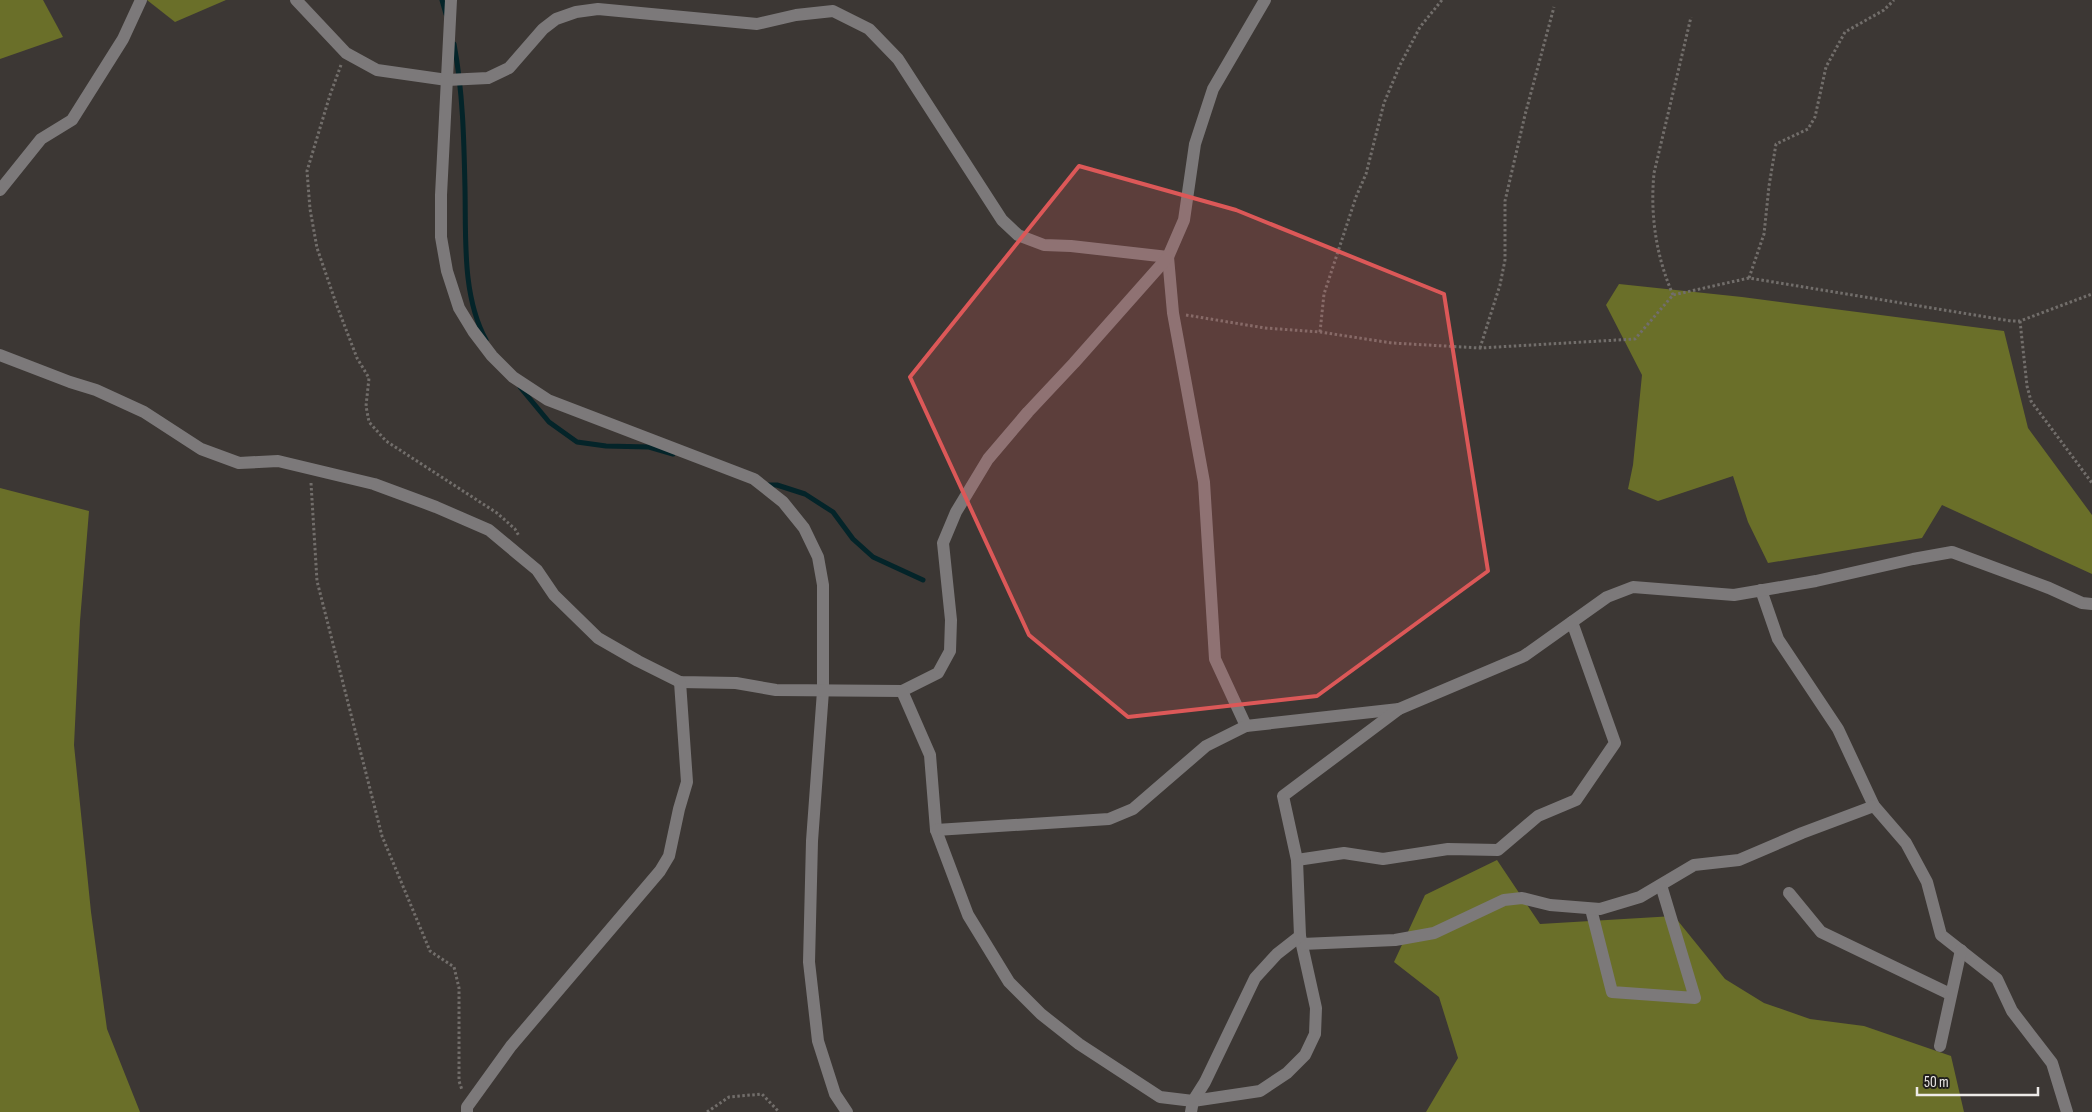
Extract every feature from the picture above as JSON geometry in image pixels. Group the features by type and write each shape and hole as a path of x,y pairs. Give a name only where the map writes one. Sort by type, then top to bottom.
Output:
{"street":[{"path":"0,190 41,139 72,120 123,39 141,0"},
{"path":"296,0 346,53 377,70 447,80 488,78 509,68 543,29 556,20 576,12 598,9 757,24 796,15 833,11 868,29 898,60 1002,220 1018,235 1044,245 1072,246 1168,257"},
{"path":"451,0 441,195 441,236 447,271 459,308 472,332 513,377 548,400 754,479 783,502 804,528 818,557 823,586 823,691 812,841 809,962 818,1041 835,1094 847,1112"},
{"path":"0,355 96,390 136,408 201,449 239,463 278,461 374,484 436,507 489,530 537,570 554,594 598,638 680,682 736,683 776,690 902,691 938,673 950,651 951,620 943,543 956,512 984,466 1028,412 1168,257 1184,220 1196,144 1214,89 1265,0"},
{"path":"1168,257 1173,312 1204,482 1215,659 1246,726"},
{"path":"902,691 930,755 936,830 968,915 1009,982 1040,1014 1124,1075 1160,1097 1192,1106 1260,1091 1286,1073 1305,1055 1315,1034 1316,1008 1301,940 1298,860 1283,796 1399,709 1524,656 1607,598 1634,587 1734,595 1952,552 2049,588 2082,603 2092,604"},
{"path":"1761,590 1778,639 1838,729 1874,806 1906,842 1927,882 1941,935 1997,979 2012,1011 2052,1063 2067,1112"},
{"path":"1298,860 1344,853 1383,859 1448,849 1498,850 1538,816 1576,800 1615,742 1572,622"},
{"path":"467,1110 511,1046 660,871 669,856 687,782 680,682"},
{"path":"936,830 1109,819 1133,809 1206,746 1246,726 1399,709"},
{"path":"1192,1106 1255,978 1277,954 1301,940 1395,940 1434,933 1504,900 1522,898 1550,905 1600,909 1640,897 1694,865 1739,860 1802,833 1874,806"},
{"path":"1591,908 1612,992 1695,998 1661,884"},
{"path":"1789,893 1820,932 1950,994"},
{"path":"1940,1046 1960,950"}],"path":[{"path":"1320,332 1324,294 1356,197 1366,174 1384,103 1400,65 1420,27 1442,0"},
{"path":"1749,278 1764,234 1768,186 1776,144 1808,129 1815,117 1826,67 1844,32 1884,10 1894,0"},
{"path":"1480,348 1500,285 1505,260 1505,201 1525,115 1554,7"},
{"path":"1673,295 1662,268 1652,197 1654,173 1691,17"},
{"path":"346,53 330,95 307,171 310,209 317,248 356,358 369,378 366,406 369,422 386,441 497,513 515,529 519,537"},
{"path":"1173,312 1266,328 1320,332 1392,343 1480,348 1635,339 1673,295 1749,278 1944,311 2020,321 2092,294"},
{"path":"2020,321 2027,386 2031,401 2092,483"},
{"path":"311,468 317,581 382,836 430,951 454,967 459,988 460,1081 467,1110"},
{"path":"707,1112 729,1098 762,1094 779,1112"}],"highlighted area":[{"path":"1079,166 1236,210 1444,294 1488,571 1317,696 1128,717 1029,635 910,377"}],"green space":[{"path":"0,0 43,0 63,37 0,59"},
{"path":"147,0 226,0 175,22"},
{"path":"1619,284 1742,297 2004,331 2028,428 2092,515 2092,574 1942,505 1922,538 1768,563 1748,522 1733,476 1658,501 1628,489 1633,465 1642,375 1606,305"},
{"path":"0,488 89,511 80,621 74,745 91,912 107,1029 140,1112 0,1112"},
{"path":"1497,860 1540,924 1674,916 1725,979 1764,1003 1810,1019 1864,1026 1951,1056 1964,1112 1426,1112 1458,1058 1439,997 1394,962 1425,895"}],"waterway":[{"path":"442,0 446,14"},
{"path":"454,44 462,116 469,286 478,323 486,340"},
{"path":"520,387 549,422 577,442 606,446 649,447 673,454"},
{"path":"766,485 777,485 805,494 833,512 853,539 873,557 923,580"}]}
